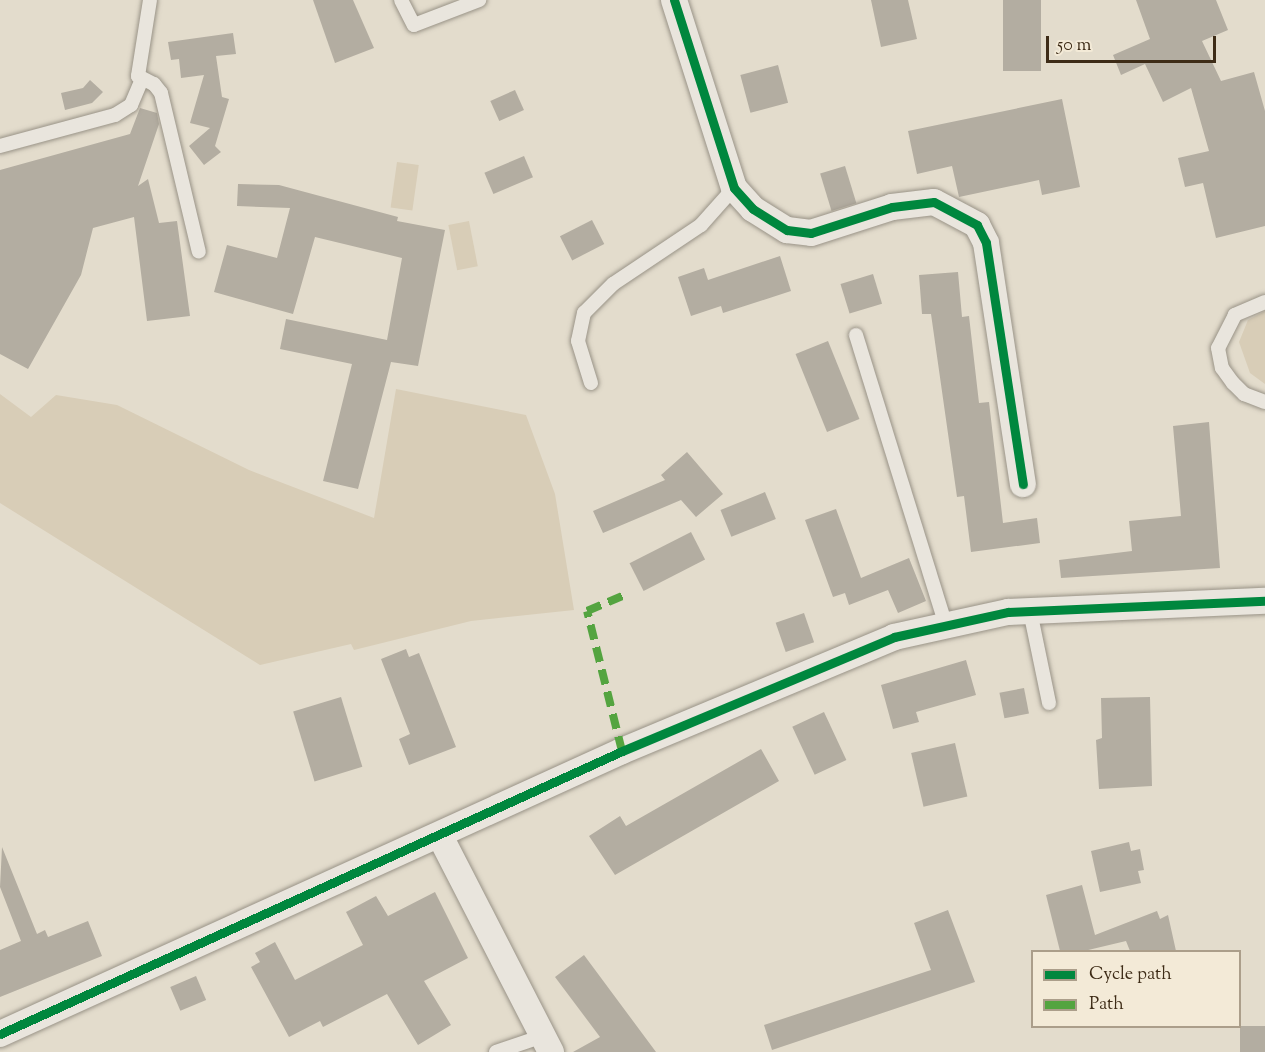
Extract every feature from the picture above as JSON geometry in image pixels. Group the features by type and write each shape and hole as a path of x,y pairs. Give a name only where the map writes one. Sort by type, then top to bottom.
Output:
{"street":[{"path":"674,0 734,189 753,209 787,230 811,233 892,207 934,202 977,225 986,243 1023,484"},
{"path":"0,1034 440,836 622,751 894,637 945,623 1030,611 1265,601"},
{"path":"440,836 547,1044"}],"lane":[{"path":"150,0 137,72 142,79 161,93 199,252"},
{"path":"401,0 414,25 479,0"},
{"path":"0,146 115,115 131,105 142,79"},
{"path":"591,383 578,341 585,313 613,284 701,225 734,189"},
{"path":"1265,302 1236,315 1218,348 1222,368 1233,383 1244,394 1265,402"},
{"path":"856,335 945,623"},
{"path":"1030,611 1049,703"},
{"path":"496,1052 547,1044"}],"shaded area":[{"path":"397,162 419,165 412,211 391,208"},
{"path":"469,221 478,266 457,270 448,225"},
{"path":"1265,311 1265,384 1250,373 1239,342 1248,320"},
{"path":"396,389 526,415 555,494 574,610 471,621 354,650 351,644 260,665 0,503 0,394 31,417 56,395 117,405 249,470 374,518"}],"building":[{"path":"313,0 353,0 374,48 335,63"},
{"path":"871,0 908,0 917,39 881,47"},
{"path":"1003,0 1041,0 1041,71 1003,71"},
{"path":"1136,0 1216,0 1228,30 1202,41 1221,81 1254,72 1265,111 1265,226 1216,238 1203,183 1185,187 1178,158 1209,151 1191,88 1163,102 1145,64 1121,75 1113,55 1150,39"},
{"path":"233,33 236,54 216,56 222,97 229,99 215,146 221,152 204,165 189,146 210,128 190,123 204,75 181,78 179,59 171,60 168,42"},
{"path":"778,65 788,103 750,113 740,75"},
{"path":"90,80 103,92 92,103 65,110 61,93 83,88"},
{"path":"515,90 524,110 499,121 490,101"},
{"path":"1062,99 1080,187 1042,195 1039,180 959,197 952,166 917,174 908,131"},
{"path":"140,108 157,113 159,124 138,186 148,179 159,223 177,221 190,316 147,321 134,217 93,228 81,275 28,369 0,354 0,170 130,134"},
{"path":"524,156 533,177 493,194 484,173"},
{"path":"845,166 856,203 832,211 820,174"},
{"path":"238,184 279,185 398,217 397,221 445,230 418,366 391,362 358,489 323,481 352,364 280,349 286,319 387,340 402,258 315,237 293,314 214,292 227,245 277,258 290,208 237,206"},
{"path":"592,220 604,244 572,260 560,236"},
{"path":"780,256 791,291 723,313 721,306 691,316 678,277 704,268 708,280"},
{"path":"958,272 962,317 969,316 979,403 989,402 1003,523 1037,518 1040,543 971,552 964,496 957,497 931,314 922,314 919,275"},
{"path":"873,274 882,304 850,314 840,284"},
{"path":"828,341 859,419 827,432 796,354"},
{"path":"1209,422 1220,568 1061,578 1059,560 1132,551 1129,521 1181,516 1173,426"},
{"path":"687,452 723,494 696,517 681,500 603,533 593,511 665,480 661,475"},
{"path":"765,492 776,519 731,537 720,510"},
{"path":"836,509 861,578 909,558 926,601 898,613 888,590 849,605 845,593 833,597 805,520"},
{"path":"691,532 705,560 644,591 630,563"},
{"path":"804,613 814,642 786,652 776,623"},
{"path":"406,649 409,657 419,653 456,747 409,765 399,739 410,734 381,659"},
{"path":"966,660 976,695 916,712 919,722 893,729 881,685"},
{"path":"1024,688 1029,714 1004,718 999,693"},
{"path":"341,697 362,767 315,781 293,712"},
{"path":"1150,697 1152,786 1099,789 1096,740 1102,738 1101,698"},
{"path":"824,712 846,760 815,775 792,727"},
{"path":"955,743 967,797 924,807 911,753"},
{"path":"761,749 779,781 615,875 589,836 620,816 626,826"},
{"path":"1129,842 1131,851 1140,849 1144,870 1138,871 1141,883 1100,892 1091,851"},
{"path":"2,847 37,934 45,930 48,937 88,921 102,956 0,997 0,950 21,941 0,887"},
{"path":"1082,885 1095,935 1157,911 1160,919 1168,915 1176,950 1130,950 1126,941 1088,950 1060,950 1046,895"},
{"path":"435,892 468,958 424,981 451,1025 418,1045 387,994 323,1027 320,1021 289,1037 251,967 260,962 255,953 275,942 295,980 363,945 346,912 376,896 388,916"},
{"path":"948,910 975,982 772,1050 764,1025 931,970 914,923"},
{"path":"584,955 656,1052 573,1052 600,1037 555,977"},
{"path":"196,976 206,1000 180,1011 170,987"},
{"path":"1241,1026 1265,1026 1265,1052 1240,1052"}],"marked path":[{"path":"622,751 587,611 623,596"}],"cycle path":[{"path":"674,0 734,188 753,209 787,230 811,233 892,207 934,202 977,225 986,243 1023,484"},
{"path":"0,1034 622,751 894,637 1008,612 1265,601"}]}
